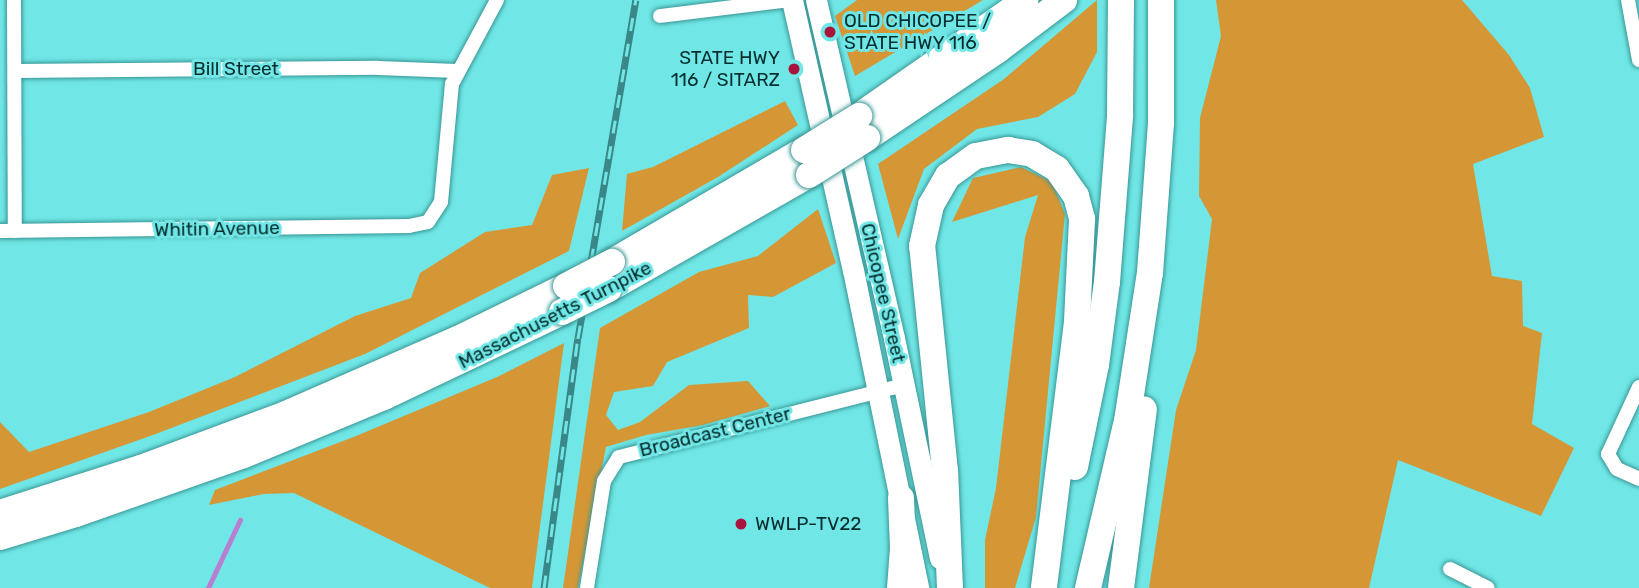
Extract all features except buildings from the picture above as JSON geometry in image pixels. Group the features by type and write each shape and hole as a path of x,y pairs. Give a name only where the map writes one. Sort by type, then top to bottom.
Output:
{"highway":[{"name":"Massachusetts Turnpike","path":"863,127 1025,0"},
{"name":"Massachusetts Turnpike","path":"0,537 244,455 396,391 562,313 609,289 863,127 998,50 1064,0"},
{"path":"1045,588 1085,422 1107,282 1120,116 1121,0"},
{"path":"1121,588 1138,468 1154,233 1161,123 1161,0"},
{"path":"948,588 945,471 922,262 924,230 934,197 948,176 976,156 1008,150 1032,154 1057,169 1076,196 1082,219 1077,322 1045,588"},
{"name":"Massachusetts Turnpike","path":"0,513 141,468 286,414 458,339 807,163"},
{"path":"1088,588 1126,421 1154,233"},
{"path":"900,588 903,548 901,498"}],"main road":[{"name":"Chicopee Street","path":"791,0 879,391 918,588"},
{"name":"Chicopee Street","path":"816,0 948,588"}],"street":[{"path":"7,231 15,71 7,18 14,0"},
{"path":"457,71 497,0"},
{"path":"660,16 791,0"},
{"path":"1628,0 1639,60"},
{"name":"Bill Street","path":"15,71 366,68 457,71"},
{"name":"Whitin Avenue","path":"7,231 420,225 433,218 441,202 450,95 457,71"},
{"name":"Broadcast Center","path":"587,588 604,481 619,457 904,385"},
{"path":"1639,387 1608,454 1611,463 1639,480"},
{"path":"1450,569 1488,588"}],"shaded area":[{"path":"857,0 983,0 855,76 835,16"},
{"path":"1097,0 1097,52 1075,94 1038,117 977,129 924,169 898,239 878,164 1004,79"},
{"path":"1216,0 1462,0 1509,55 1530,88 1544,137 1473,164 1492,276 1522,281 1523,326 1542,333 1532,424 1574,448 1541,516 1398,460 1369,588 1149,588 1176,410 1196,350 1212,219 1199,196 1200,118 1221,36"},
{"path":"785,101 798,125 718,177 622,231 627,174 653,167"},
{"path":"1021,167 1052,182 1065,214 1036,517 1015,588 985,588 985,540 996,488 1025,237 1038,195 952,222 973,178"},
{"path":"589,168 569,251 365,354 153,435 0,489 0,422 29,452 149,412 235,377 355,316 411,298 420,273 485,232 532,225 552,175"},
{"path":"818,209 836,263 773,297 748,295 749,328 667,362 653,386 614,392 606,415 618,430 640,422 689,385 748,381 770,406 703,425 646,435 606,447 578,588 563,588 600,328 699,272 758,256"},
{"path":"564,343 532,588 490,588 294,493 264,494 209,505 215,490 356,436 497,377"}],"waterway":[{"path":"208,588 240,520"}],"railway":[{"path":"544,588 578,338 636,0"}],"place":[{"name":"OLD CHICOPEE / STATE HWY 116","path":"830,32"},
{"name":"STATE HWY 116 / SITARZ","path":"794,69"},
{"name":"WWLP-TV22","path":"741,524"}]}
